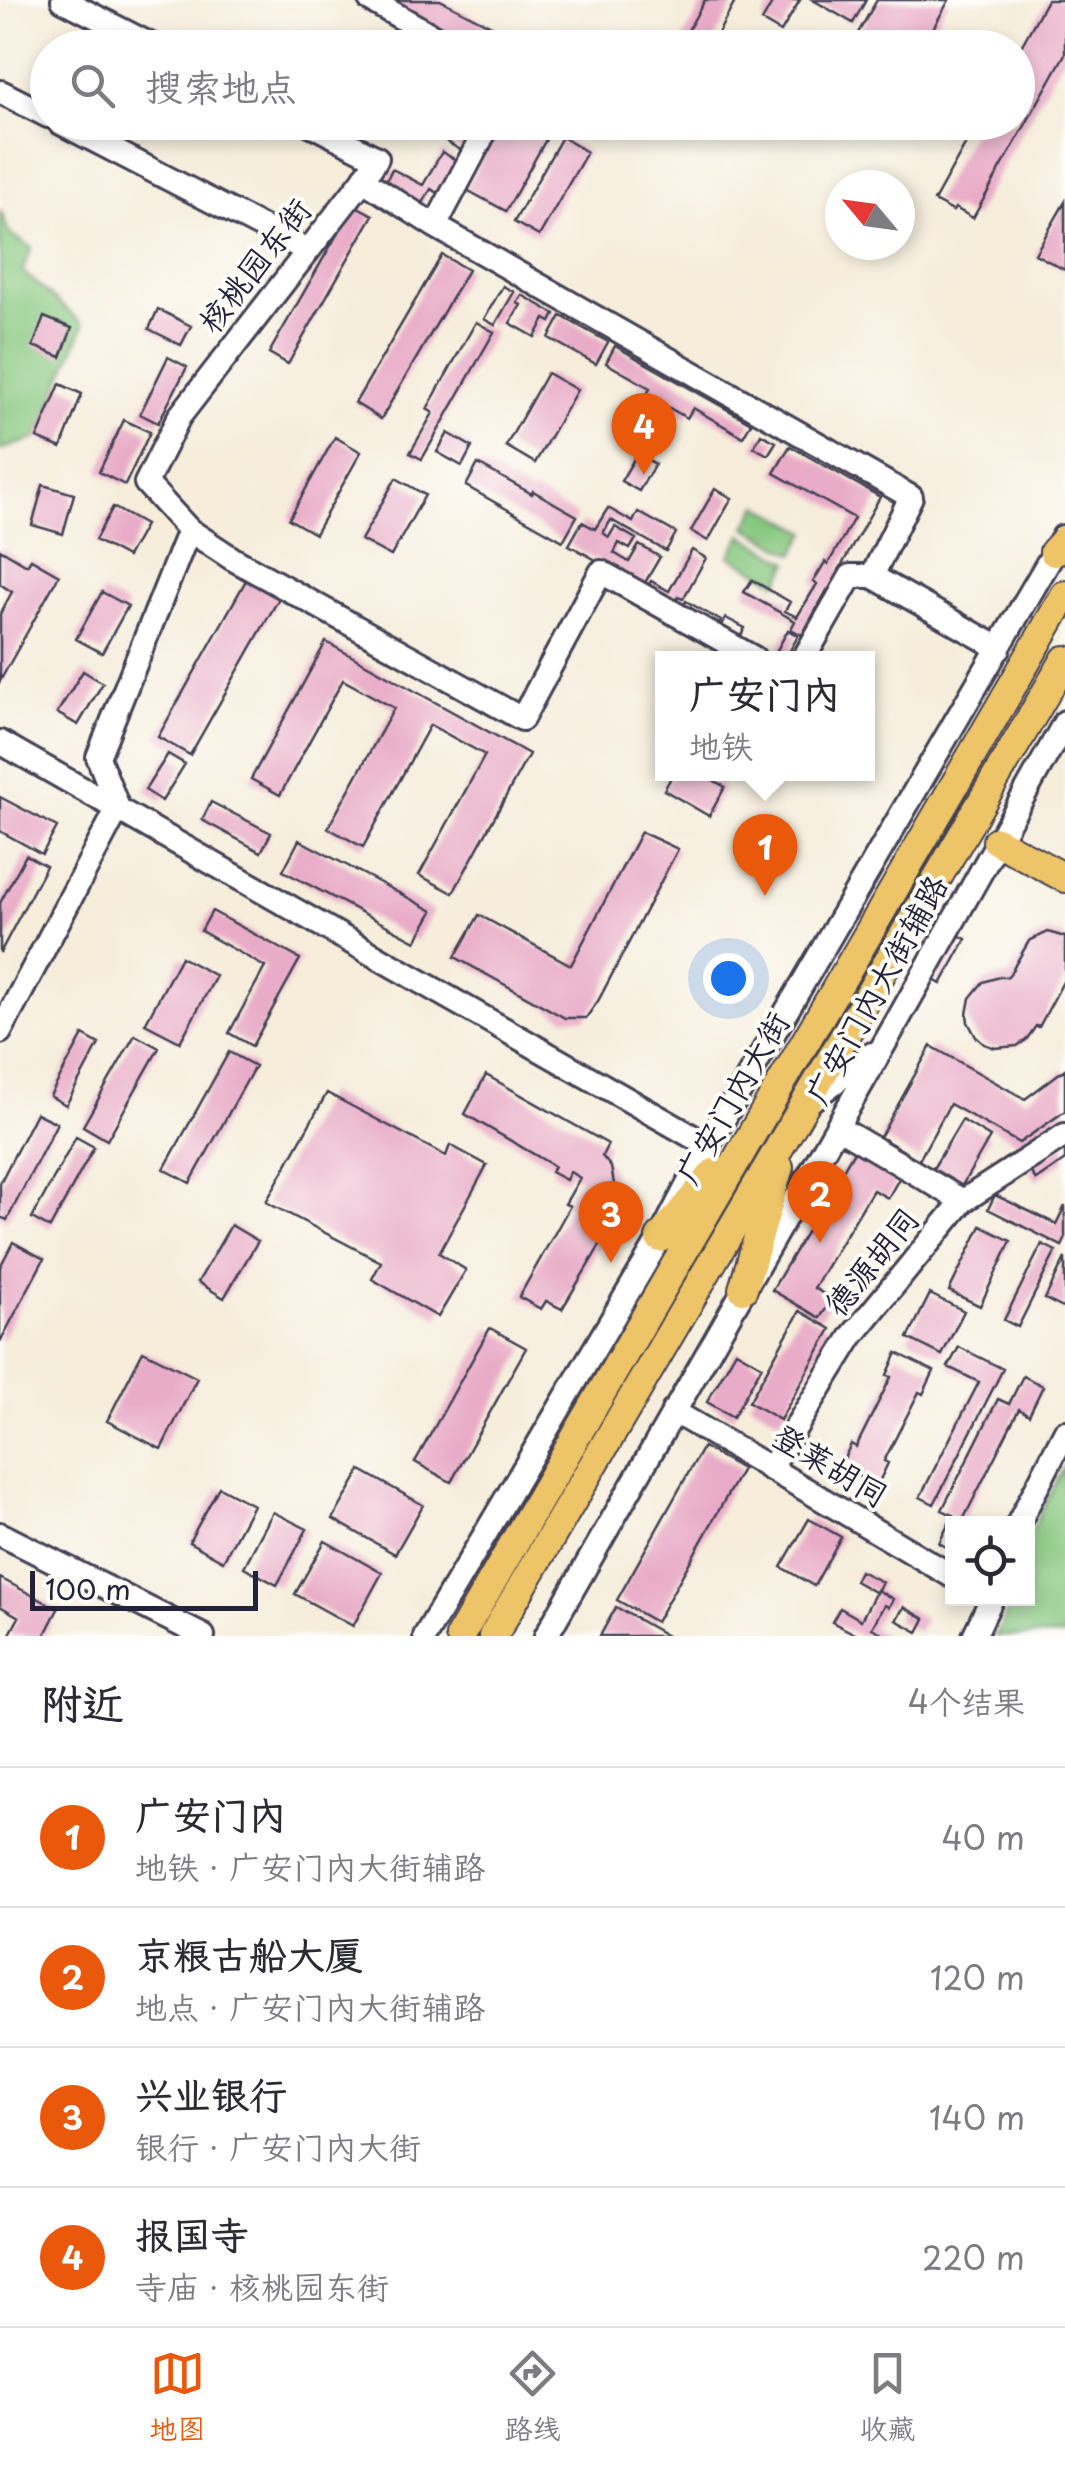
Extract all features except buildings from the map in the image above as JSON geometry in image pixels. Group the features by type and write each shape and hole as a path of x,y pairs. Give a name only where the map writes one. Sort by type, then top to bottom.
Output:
{"main road":[{"name":"广安门内大街","path":"493,1636 763,1114 1065,594"},
{"name":"广安门内大街","path":"460,1636 797,1117 1065,660"},
{"path":"998,842 1065,878"},
{"path":"660,1238 763,1114"},
{"path":"743,1288 797,1117"}],"street":[{"path":"63,0 122,30"},
{"path":"370,0 422,30"},
{"path":"1,92 30,107"},
{"path":"94,140 308,251"},
{"path":"342,140 377,158 363,180 434,226 911,497 872,576"},
{"path":"434,226 480,140"},
{"name":"核桃园东街","path":"189,530 146,483 178,417 363,180"},
{"path":"0,1032 118,808 98,757 189,530 522,719 601,572 742,651"},
{"name":"广安门内大街辅路","path":"710,1144 1061,542"},
{"path":"808,651 850,576 872,576 999,648"},
{"name":"广安门内大街辅路","path":"743,1288 1065,722"},
{"path":"0,742 710,1144"},
{"path":"910,796 998,842"},
{"name":"广安门内大街","path":"797,1117 886,1042"},
{"path":"837,1127 963,1200"},
{"name":"德源胡同","path":"770,1468 852,1336 963,1200 1065,1134"},
{"name":"广安门内大街","path":"425,1636 660,1238 710,1144"},
{"path":"546,1636 743,1288"},
{"name":"登莱胡同","path":"674,1412 945,1572"},
{"path":"1022,1516 1065,1432"},
{"path":"0,1534 203,1636"},
{"path":"974,1636 988,1606"}],"green space":[{"path":"0,210 9,233 32,248 22,271 84,325 37,438 0,450"},
{"path":"759,505 807,532 794,554 746,527"},
{"path":"742,535 789,562 778,583 730,556"},
{"path":"1065,1465 1065,1636 995,1636 1010,1606 1035,1606 1035,1523"}],"place":[{"name":"报国寺","path":"644,475"},
{"name":"广安门内","path":"765,896"},
{"name":"京粮古船大厦","path":"820,1243"},
{"name":"兴业银行","path":"611,1263"}]}
